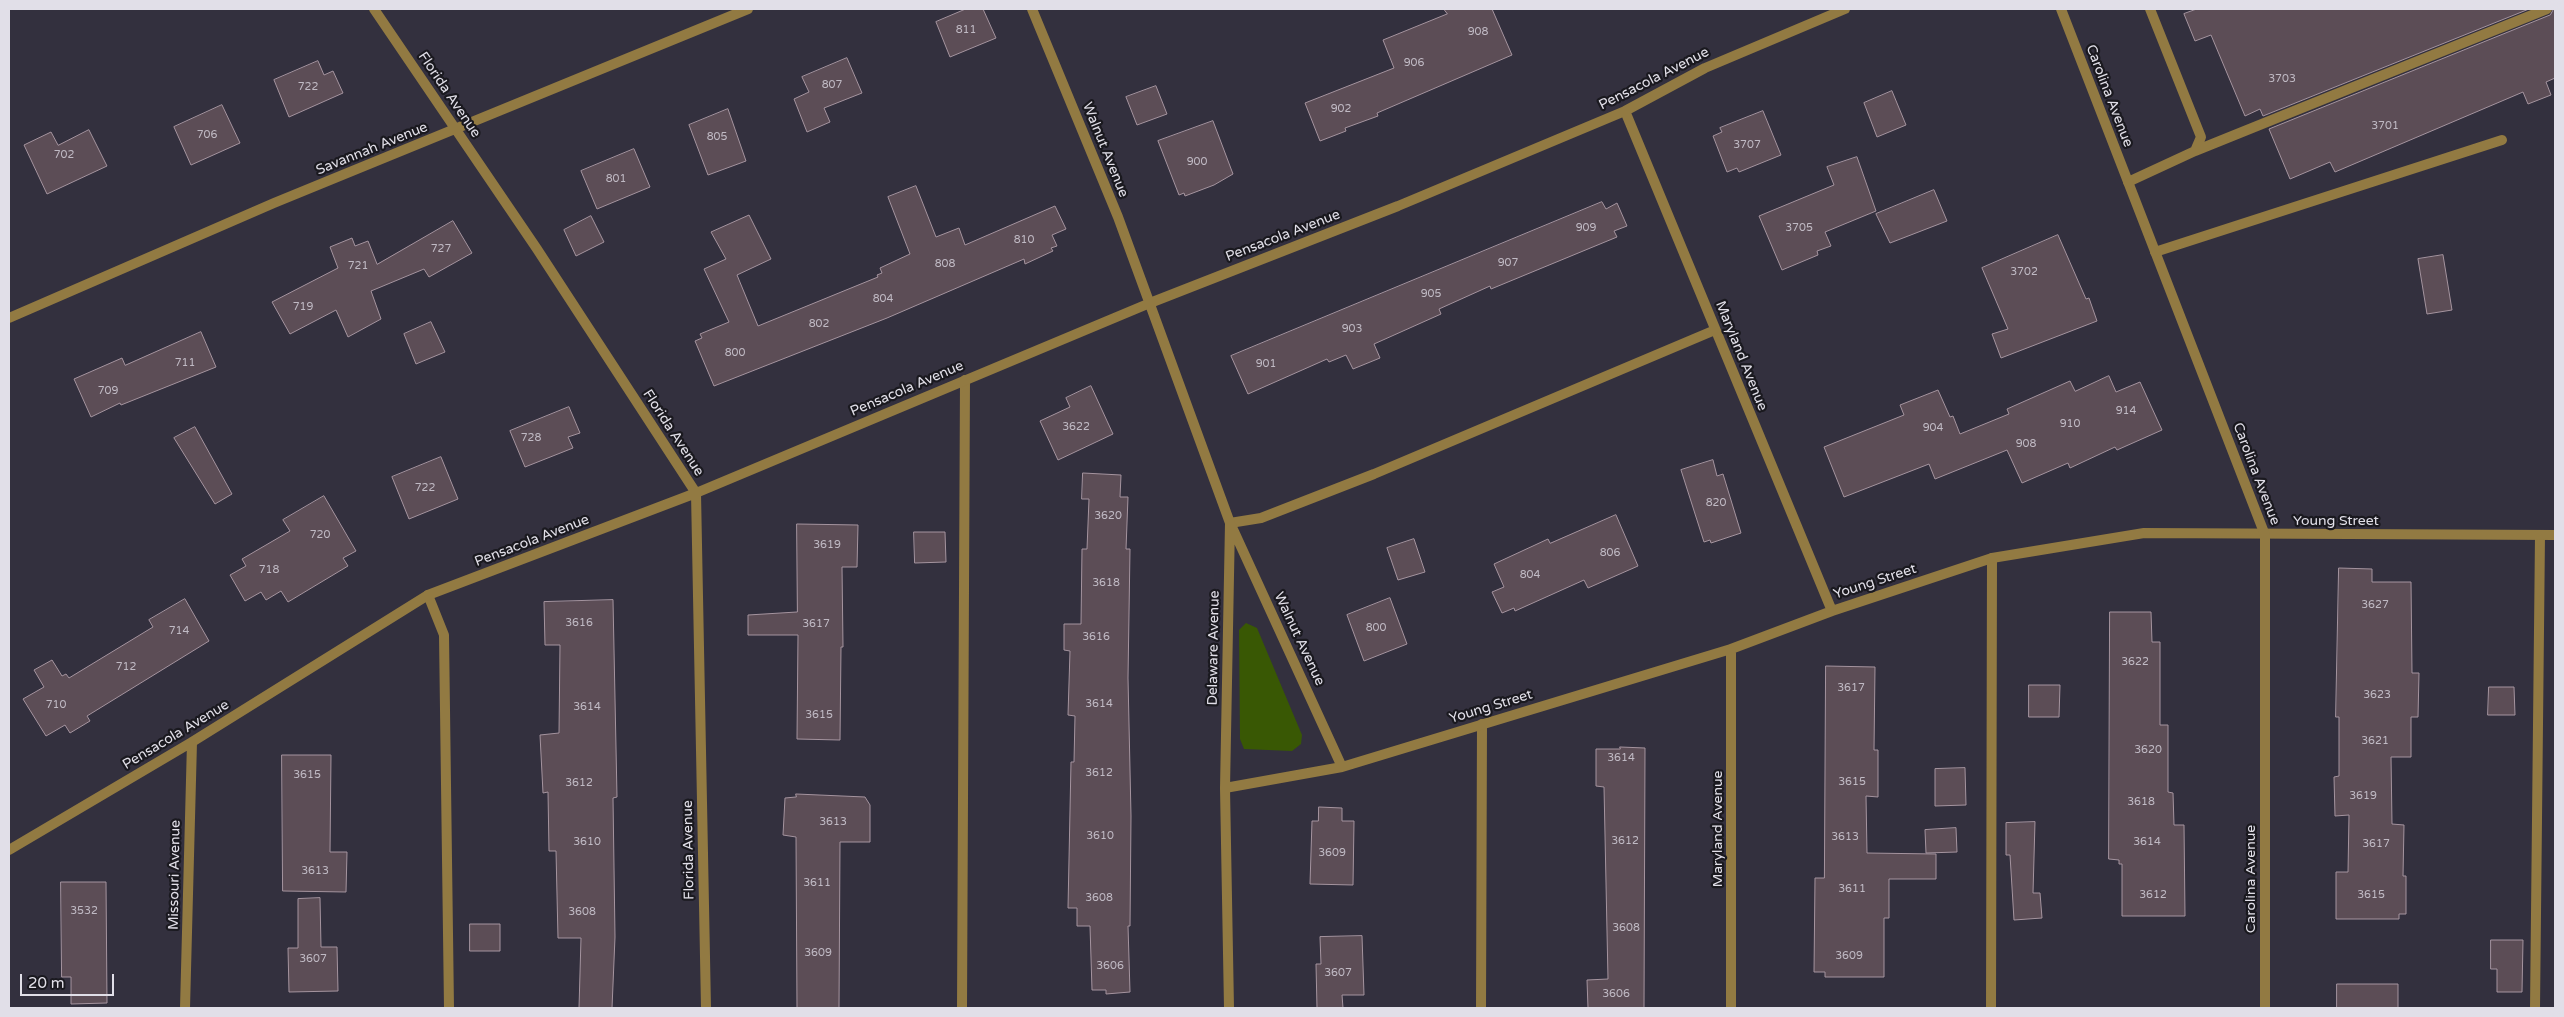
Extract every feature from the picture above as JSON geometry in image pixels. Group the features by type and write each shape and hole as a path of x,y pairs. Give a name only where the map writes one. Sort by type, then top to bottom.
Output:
{"street":[{"name":"Florida Avenue","path":"374,9 615,368 696,493 706,1008"},
{"name":"Savannah Avenue","path":"9,318 274,203 748,9"},
{"name":"Walnut Avenue","path":"1032,9 1118,218 1150,303"},
{"name":"Pensacola Avenue","path":"9,850 192,742 428,595 696,493 1150,303 1398,206 1624,111 1705,68 1845,9"},
{"name":"Carolina Avenue","path":"2061,9 2265,535 2265,1008"},
{"path":"2150,9 2202,137 2195,151"},
{"path":"2128,182 2195,151 2547,9"},
{"name":"Maryland Avenue","path":"1624,111 1832,611"},
{"path":"2155,252 2502,140"},
{"name":"Delaware Avenue","path":"1150,303 1230,523 1225,788 1228,1008"},
{"path":"1230,523 1261,518 1374,474 1715,330"},
{"path":"962,1008 965,380"},
{"name":"Walnut Avenue","path":"1230,523 1342,767"},
{"name":"Young Street","path":"1225,788 1342,767 1731,649 1832,611 1992,558 2144,533 2555,535"},
{"path":"2535,1008 2540,535"},
{"path":"1991,1008 1992,558"},
{"path":"428,595 444,636 449,1008"},
{"name":"Maryland Avenue","path":"1731,649 1732,1008"},
{"path":"1481,1008 1482,724"},
{"name":"Missouri Avenue","path":"185,1008 192,742"}],"green space":[{"path":"1246,623 1257,628 1302,735 1301,744 1292,751 1244,749 1240,739 1239,630"}],"building":[{"path":"966,9 983,9 996,38 950,57 936,22"},
{"path":"1444,9 1492,9 1512,55 1377,113 1378,116 1345,128 1346,131 1320,141 1305,103 1394,68 1383,40 1447,14"},
{"path":"2197,9 2529,9 2263,116 2260,109 2245,116 2211,35 2195,41 2184,14"},
{"path":"2554,9 2555,78 2546,82 2551,95 2528,104 2523,92 2335,172 2330,162 2290,179 2269,129 2550,15"},
{"path":"847,58 862,93 824,108 830,122 807,132 794,99 809,92 802,77"},
{"path":"318,61 324,75 333,71 343,93 289,117 274,80"},
{"path":"1156,86 1167,114 1137,125 1126,97"},
{"path":"1892,91 1906,125 1877,137 1864,103"},
{"path":"222,105 240,143 191,165 174,127"},
{"path":"728,109 746,161 708,175 689,125"},
{"path":"1763,111 1781,155 1739,172 1737,168 1727,172 1713,136 1722,132 1720,128"},
{"path":"1213,121 1233,174 1214,185 1185,196 1184,193 1179,195 1158,141"},
{"path":"89,130 107,166 47,194 24,145 51,132 58,145"},
{"path":"634,149 650,187 597,209 581,171"},
{"path":"1857,157 1876,211 1825,232 1831,246 1817,251 1818,255 1782,270 1759,216 1834,185 1827,167"},
{"path":"916,186 936,237 959,228 965,245 1055,206 1066,229 1052,235 1057,246 1051,248 1053,251 1025,264 1024,259 887,318 714,386 695,341 702,338 700,334 729,322 704,269 726,259 711,232 749,215 771,259 737,275 758,326 878,277 877,275 882,273 880,268 910,254 888,197"},
{"path":"1934,190 1947,221 1890,243 1876,214"},
{"path":"1602,202 1606,209 1617,203 1627,226 1614,231 1617,237 1491,289 1490,286 1439,309 1441,314 1374,344 1380,358 1353,369 1346,355 1329,362 1327,359 1248,394 1231,356"},
{"path":"591,216 604,242 576,256 564,230"},
{"path":"453,221 472,253 429,277 424,269 371,291 381,319 348,337 336,310 290,334 272,302 338,268 330,247 352,238 355,246 368,241 377,264"},
{"path":"2058,235 2086,299 2089,298 2097,321 2001,358 1992,334 2008,329 1982,268"},
{"path":"2443,255 2452,310 2427,314 2418,259"},
{"path":"431,322 445,352 416,364 404,334"},
{"path":"201,332 216,367 121,405 120,403 91,417 74,379 122,358 125,365"},
{"path":"2109,376 2116,392 2140,382 2162,430 2117,450 2115,447 2070,468 2068,463 2022,483 2007,450 1935,479 1929,464 1844,497 1824,447 1904,415 1900,405 1938,390 1950,417 1953,416 1960,434 2009,414 2007,409 2070,381 2075,391"},
{"path":"1091,386 1113,434 1058,460 1040,421 1070,407 1066,398"},
{"path":"569,407 580,433 568,437 573,448 525,467 510,431"},
{"path":"195,427 232,494 215,504 174,438"},
{"path":"441,457 458,499 409,519 392,477"},
{"path":"1713,460 1717,476 1723,474 1741,533 1711,543 1710,540 1704,542 1681,470"},
{"path":"1083,473 1121,475 1120,497 1128,497 1126,549 1130,549 1128,678 1131,816 1130,926 1128,926 1130,992 1106,994 1106,990 1092,990 1090,926 1077,926 1077,908 1068,908 1071,762 1074,762 1075,716 1068,715 1070,651 1064,650 1064,624 1081,624 1082,549 1087,549 1089,499 1082,499"},
{"path":"324,496 356,551 343,558 348,566 288,602 281,591 266,600 261,592 245,601 230,575 246,566 242,559 290,531 283,520"},
{"path":"1616,515 1638,566 1588,588 1584,580 1515,611 1514,608 1502,613 1492,592 1504,587 1494,564 1548,539 1550,543"},
{"path":"797,524 858,525 857,567 842,567 843,647 841,647 840,740 797,739 798,635 748,635 748,615 797,612"},
{"path":"914,532 945,532 946,562 915,563"},
{"path":"1414,539 1425,572 1398,580 1387,548"},
{"path":"2339,568 2372,569 2372,582 2411,582 2412,673 2419,673 2418,717 2411,717 2411,757 2391,757 2392,824 2404,825 2403,876 2406,876 2406,914 2399,914 2399,919 2336,919 2336,872 2348,872 2349,815 2335,816 2334,777 2339,776 2339,717 2336,717"},
{"path":"1390,598 1407,644 1364,661 1347,615"},
{"path":"185,599 209,641 87,716 90,721 70,733 65,725 46,736 23,699 44,687 34,670 52,660 62,676 66,674 69,678 153,627 149,620"},
{"path":"613,600 617,797 613,798 615,937 612,1008 579,1008 581,938 558,938 556,851 549,851 548,792 543,793 540,735 559,733 560,645 545,645 544,602"},
{"path":"2110,612 2151,612 2152,642 2160,642 2160,725 2168,725 2168,792 2173,793 2174,825 2184,825 2185,916 2122,916 2122,864 2119,864 2119,860 2109,859"},
{"path":"1826,666 1875,667 1874,750 1878,750 1878,797 1866,796 1867,853 1936,854 1936,879 1889,879 1889,918 1884,918 1884,977 1825,977 1825,972 1814,972 1815,878 1824,878"},
{"path":"2029,685 2060,685 2059,717 2029,717"},
{"path":"2489,687 2514,687 2515,715 2488,715"},
{"path":"1620,747 1645,748 1644,1008 1588,1008 1587,980 1608,979 1604,787 1596,786 1596,749 1620,749"},
{"path":"282,755 331,755 330,852 347,852 346,892 283,891"},
{"path":"1965,768 1966,805 1935,806 1935,769"},
{"path":"796,794 865,797 870,805 870,842 840,842 839,1008 797,1008 796,837 783,835 785,798 796,797"},
{"path":"1319,807 1342,808 1342,821 1354,821 1353,885 1310,884 1312,821 1318,821"},
{"path":"2035,822 2033,893 2040,893 2042,918 2014,920 2010,855 2006,855 2006,823"},
{"path":"1956,828 1957,852 1926,853 1925,830"},
{"path":"61,882 106,882 107,1003 71,1004 71,977 62,977"},
{"path":"320,898 321,947 337,947 338,991 289,992 288,948 298,948 298,899"},
{"path":"470,924 500,924 500,951 470,951"},
{"path":"1362,936 1364,995 1342,995 1343,1008 1317,1008 1316,964 1321,964 1320,937"},
{"path":"2491,940 2523,940 2522,992 2497,992 2497,969 2491,969"},
{"path":"2337,984 2398,984 2398,1008 2337,1008"}]}
